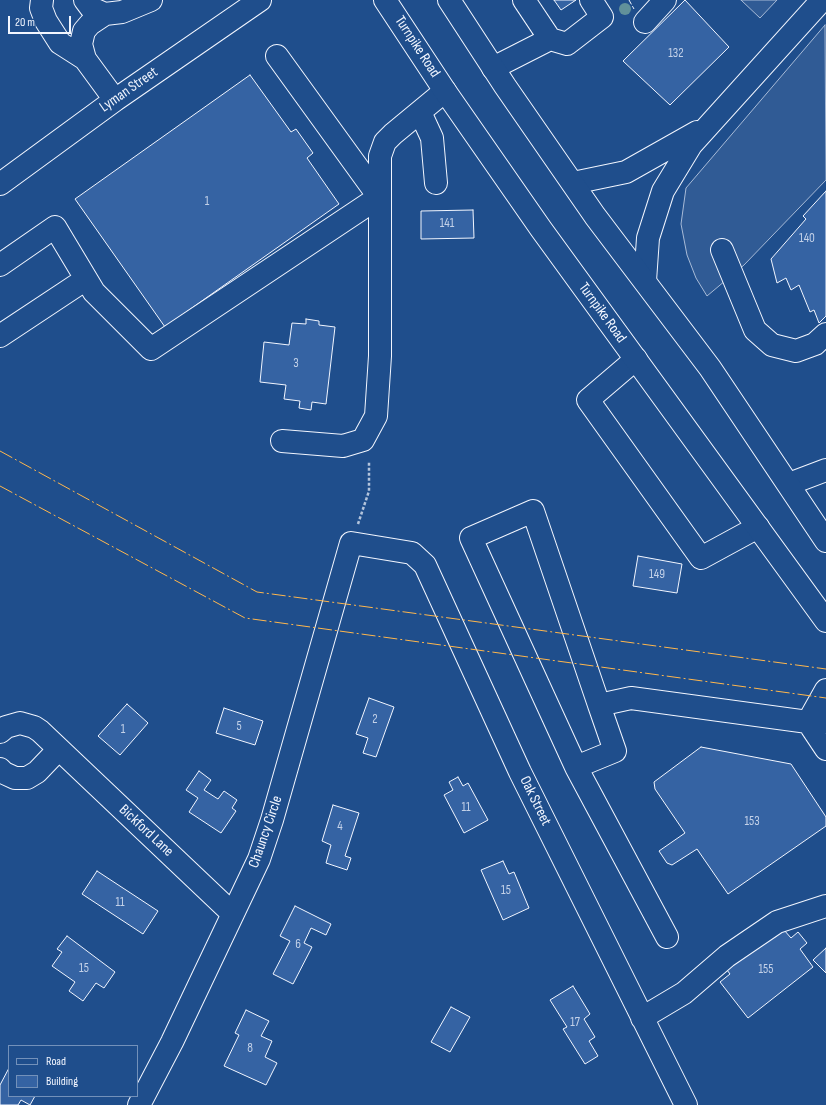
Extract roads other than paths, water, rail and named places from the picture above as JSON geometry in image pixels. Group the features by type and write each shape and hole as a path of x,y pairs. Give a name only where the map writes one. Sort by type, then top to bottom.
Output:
{"main road":[{"path":"42,0 41,8 46,21 60,42 84,59 115,100"},
{"path":"85,0 92,8 105,14"},
{"path":"84,59 81,44 84,31 90,24 105,14 122,12 151,0"},
{"name":"Lyman Street","path":"4,175 260,0"},
{"name":"Turnpike Road","path":"385,0 445,91 541,230 826,621"},
{"path":"449,0 493,68 595,216 710,368 826,541"},
{"path":"524,0 550,39 567,44 602,17 591,0"},
{"path":"645,22 665,0"},
{"path":"645,281 648,238 663,191 691,145 822,0"},
{"path":"493,68 550,39"},
{"path":"277,56 379,197"},
{"path":"282,441 343,446 363,440 376,416 380,356 380,156 385,142 445,91"},
{"path":"420,112 432,138 436,183"},
{"path":"573,183 626,172 708,125"},
{"path":"0,265 55,227 90,285 151,349 379,197"},
{"path":"722,250 755,330 772,345 796,351 815,344 826,334"},
{"path":"0,336 90,285"},
{"path":"636,360 588,400 701,558 758,527"},
{"path":"789,484 826,470"},
{"path":"576,767 616,751 533,511 471,538 576,767 667,937"},
{"name":"Chauncy Circle","path":"139,1105 259,859 272,820 351,543"},
{"name":"Oak Street","path":"351,543 412,553 425,565 524,779 686,1105"},
{"path":"826,690 817,723 826,749"},
{"path":"599,705 631,698 817,723"},
{"name":"Bickford Lane","path":"0,732 12,724 27,724 40,731 233,914"},
{"path":"0,769 15,778 27,778 37,772 58,749"},
{"path":"642,1018 684,993 727,956 777,922 826,906"}]}
